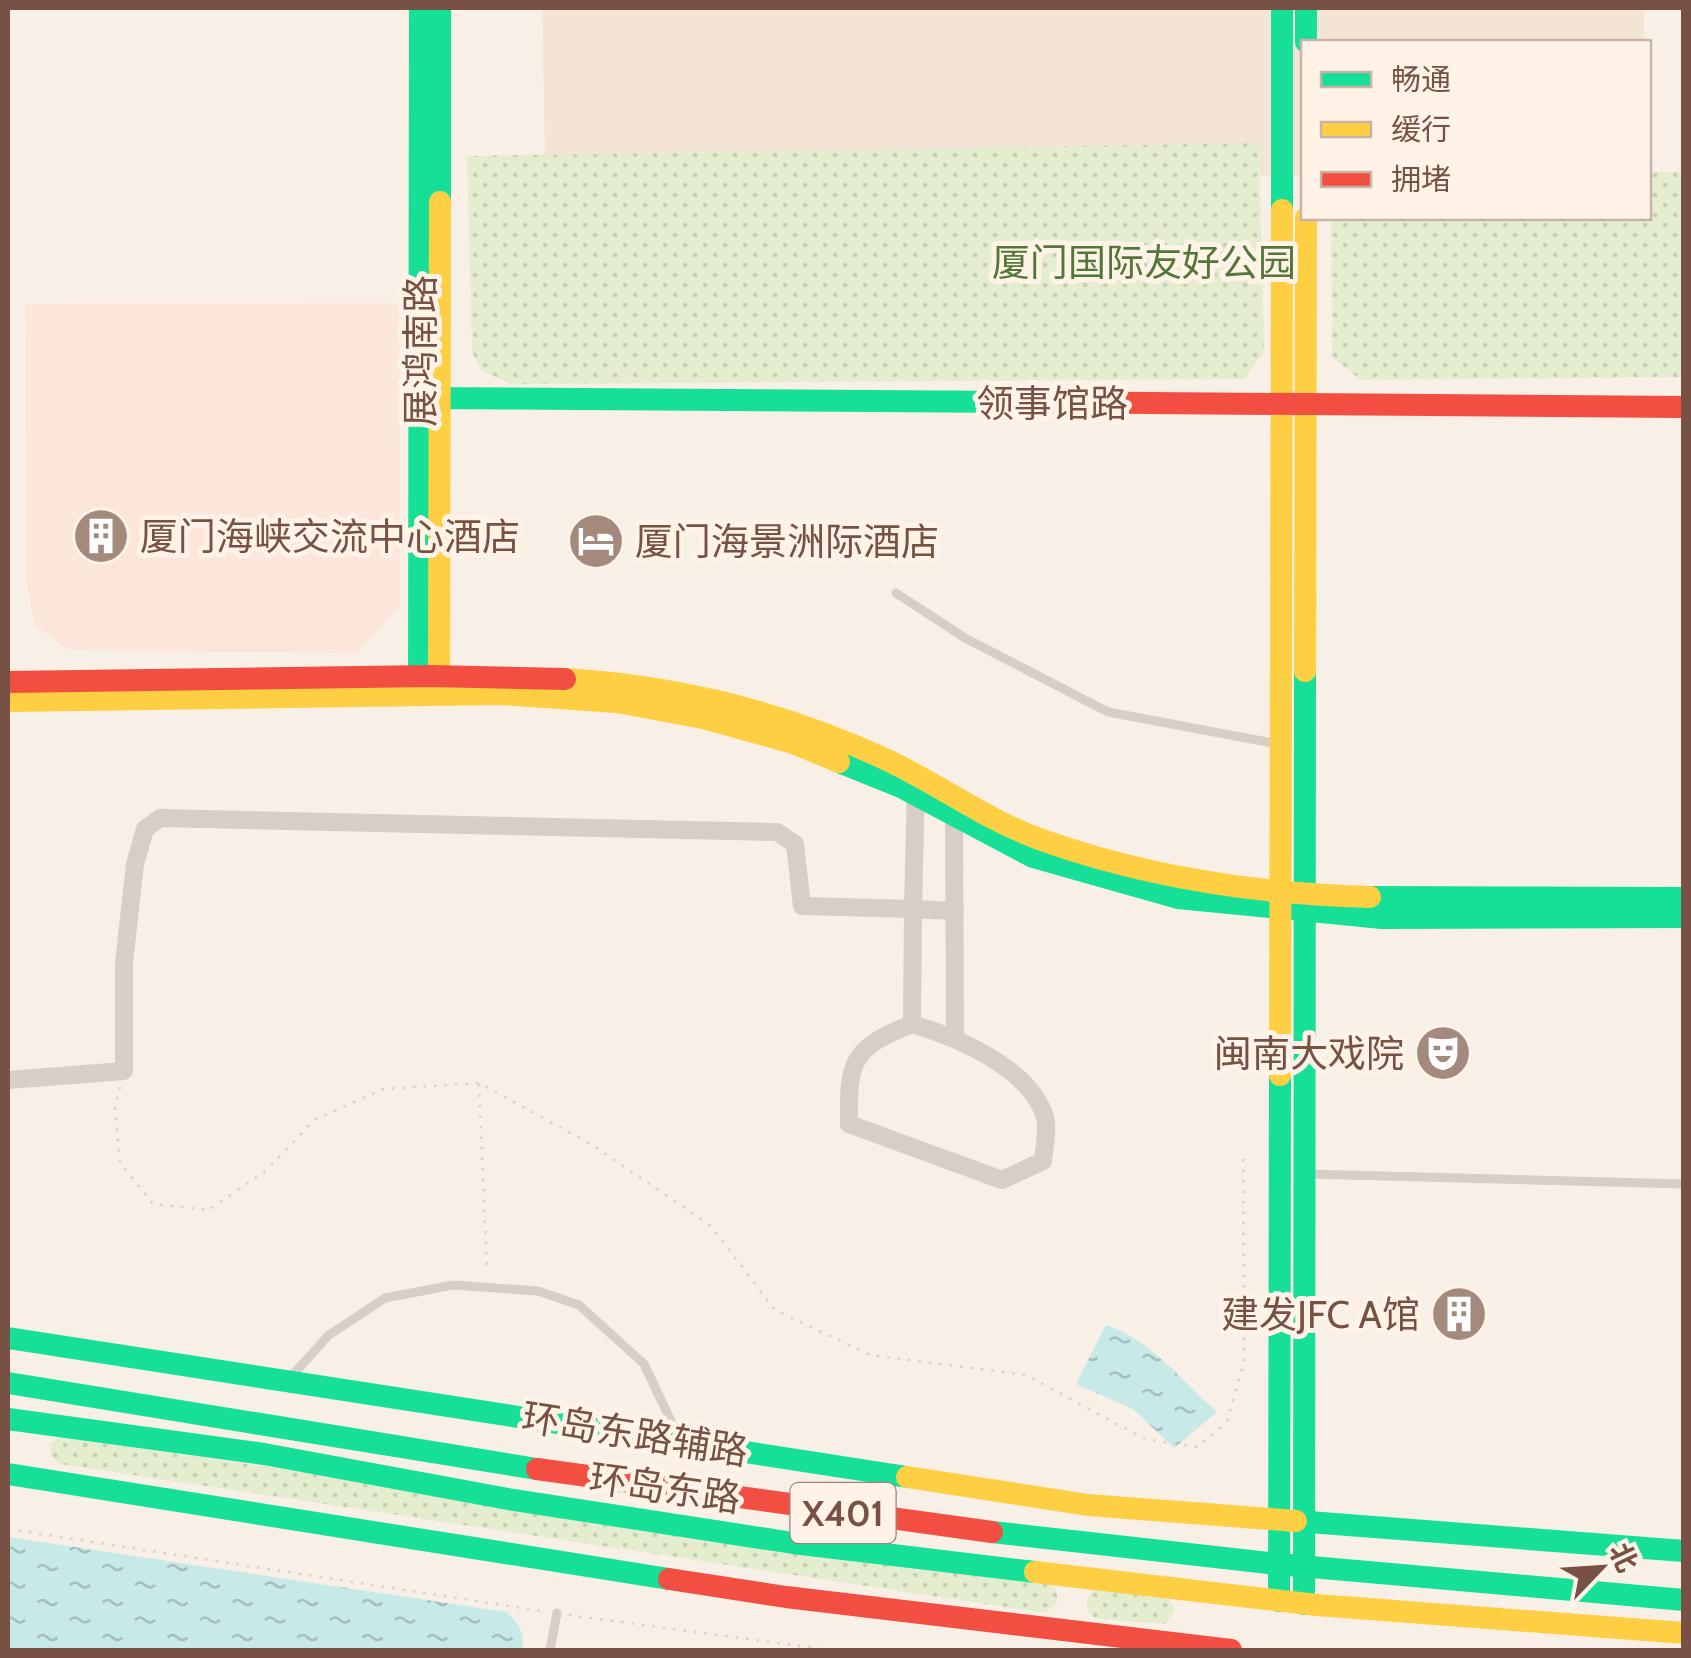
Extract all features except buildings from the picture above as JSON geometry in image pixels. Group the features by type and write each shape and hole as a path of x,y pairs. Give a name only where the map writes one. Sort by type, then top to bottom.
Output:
{"main road":[{"name":"展鸿南路","path":"420,8 430,398"},
{"name":"展鸿南路","path":"429,685 430,398 440,8"},
{"path":"1280,1601 1293,900 1293,404 1282,8"},
{"path":"1306,8 1306,40"},
{"path":"1304,1604 1304,1174 1293,900 1281,744 1293,404 1306,220"},
{"name":"领事馆路","path":"430,398 1684,407"},
{"path":"8,682 429,685 578,698 688,715 793,743 916,785 1040,840 1124,865 1382,918 1684,917"},
{"path":"8,701 429,685"},
{"path":"1293,900 1684,898"},
{"name":"环岛东路辅路","path":"8,1338 1088,1505 1684,1550"},
{"name":"环岛东路","path":"8,1384 622,1482 1086,1545 1446,1582 1684,1600"},
{"name":"环岛东路","path":"8,1419 264,1454 508,1500 793,1543 1304,1604 1684,1634"},
{"path":"8,1474 1072,1641 1231,1650"}],"street":[{"path":"912,1024 916,785"},
{"path":"954,804 954,1037"},
{"path":"8,1080 124,1072 124,963 135,864 145,829 160,818 777,832 795,844 802,906 954,911"},
{"path":"912,1024 954,1037 1021,1078 1046,1116 1044,1161 1002,1180 849,1124 848,1076 864,1049 886,1034 912,1024"}],"lane":[{"path":"896,593 965,638 1108,712 1281,744"},
{"path":"1304,1174 1684,1184"},
{"path":"289,1380 329,1335 385,1298 453,1284 538,1292 579,1305 644,1364 680,1441"},
{"path":"550,1650 557,1613"}],"path":[{"path":"124,1072 115,1107 120,1163 153,1204 209,1210 268,1168 314,1120 383,1089 479,1083 594,1146 710,1226 774,1310 870,1355 1026,1375 1145,1438 1198,1446 1228,1422 1244,1362 1243,1156"},
{"path":"479,1083 487,1288"},
{"path":"8,1529 557,1613 830,1650"}],"shaded area":[{"path":"542,8 1644,8 1644,40 1301,40 1301,176 1260,176 1259,143 545,155"},
{"path":"399,303 400,606 356,653 69,650 34,625 27,583 25,304"}],"green space":[{"name":"厦门国际友好公园","path":"1259,143 1264,351 1245,379 511,384 481,370 472,352 467,156"},
{"path":"1651,172 1683,172 1683,377 1361,380 1332,357 1331,220 1651,220"},
{"path":"61,1437 1042,1579 1054,1588 1057,1603 1045,1613 60,1464 52,1457 49,1444"},
{"path":"1094,1589 1168,1598 1175,1609 1166,1624 1096,1619 1087,1610 1087,1598"}],"water":[{"path":"1106,1325 1152,1351 1217,1412 1174,1448 1133,1409 1076,1384"},
{"path":"8,1537 507,1612 520,1629 523,1650 8,1650"}],"traffic: fast":[{"path":"419,689 420,8"},
{"path":"440,8 440,202"},
{"path":"1282,8 1282,210"},
{"path":"1306,8 1306,40"},
{"path":"420,398 1024,402"},
{"path":"1304,1604 1305,671"},
{"path":"839,762 901,787 1033,857 1178,898 1382,918 1684,917"},
{"path":"1370,897 1684,898"},
{"path":"1279,1601 1280,1075"},
{"path":"8,1338 907,1477"},
{"path":"8,1383 537,1469"},
{"path":"8,1419 264,1454 508,1499 793,1543 1035,1572"},
{"path":"8,1474 669,1579"},
{"path":"1296,1521 1684,1551"},
{"path":"992,1532 1278,1564 1684,1600"}],"traffic: slow":[{"path":"439,691 440,202"},
{"path":"1280,1075 1282,210"},
{"path":"1305,671 1306,220"},
{"path":"565,679 689,695 810,728 887,760 1022,832 1081,853 1204,881 1370,897"},
{"path":"8,701 501,694 617,702 703,718 793,743 839,762"},
{"path":"907,1477 1088,1505 1296,1521"},
{"path":"1035,1572 1317,1605 1684,1633"}],"traffic: jam":[{"path":"1024,402 1684,407"},
{"path":"8,682 430,676 565,679"},
{"path":"537,1469 992,1532"},
{"path":"669,1579 786,1597 1231,1650"}],"place":[{"name":"厦门海峡交流中心酒店","path":"101,536"},
{"name":"厦门海景洲际酒店","path":"596,541"},
{"name":"闽南大戏院","path":"1443,1053"},
{"name":"建发JFC A馆","path":"1459,1314"}]}
